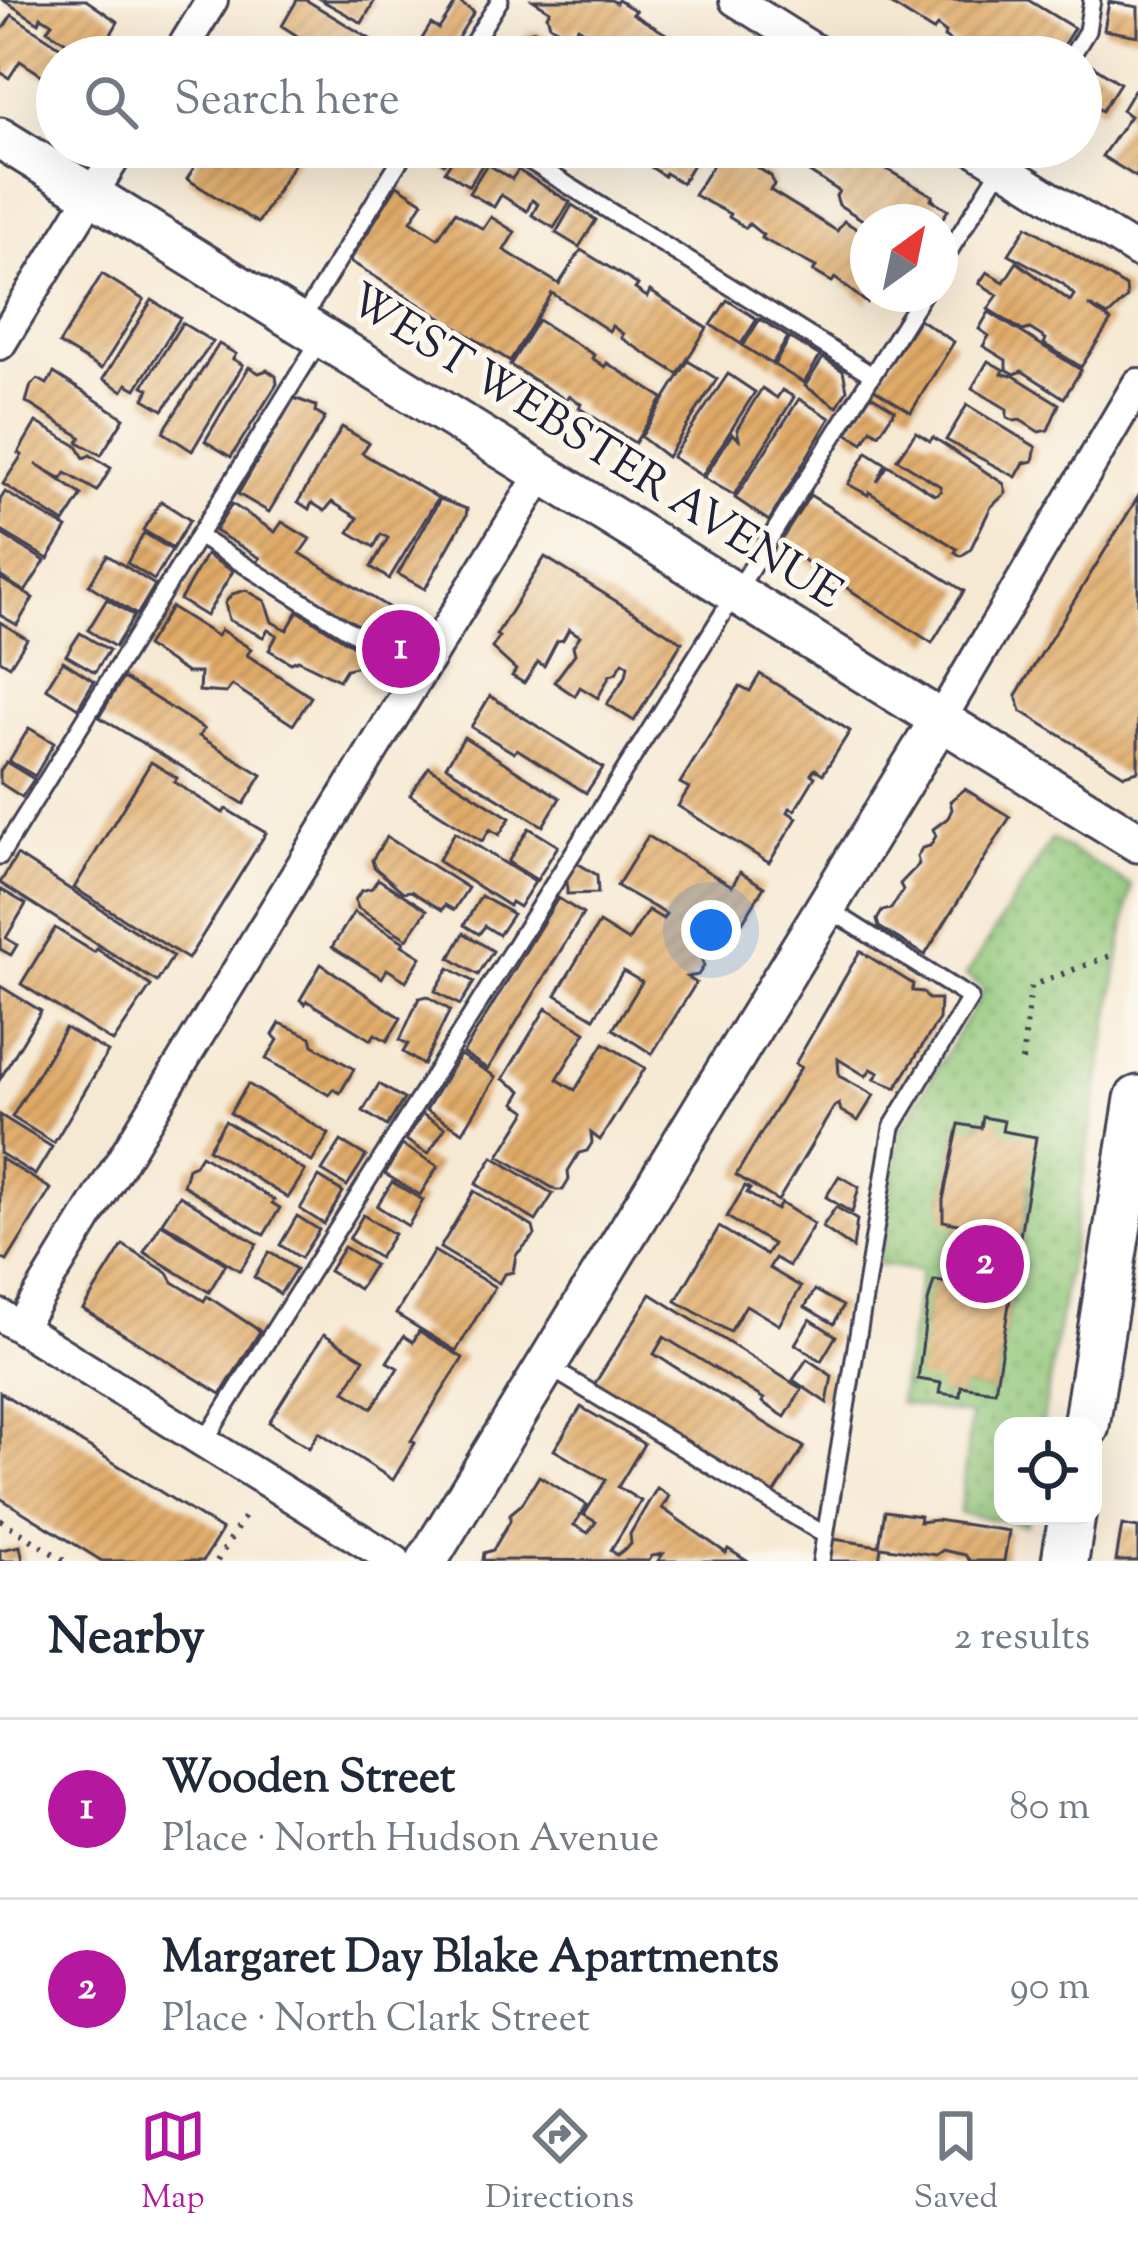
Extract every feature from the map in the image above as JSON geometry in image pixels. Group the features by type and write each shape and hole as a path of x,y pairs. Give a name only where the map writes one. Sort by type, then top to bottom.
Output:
{"main road":[{"path":"1087,1417 1138,1099"},
{"path":"1065,1561 1071,1525"}],"street":[{"path":"190,36 212,0"},
{"path":"735,0 792,36"},
{"name":"WEST WEBSTER AVENUE","path":"0,138 36,160"},
{"name":"WEST WEBSTER AVENUE","path":"48,168 1138,842"},
{"path":"0,344 109,168"},
{"path":"1023,168 1138,252"},
{"path":"428,1561 940,720 1138,384"},
{"path":"395,1561 10,1321 542,473"}],"lane":[{"path":"477,36 500,0"},
{"path":"1084,36 1091,0"},
{"path":"0,856 199,536 397,168"},
{"path":"541,168 872,374"},
{"path":"958,237 1001,168"},
{"path":"204,1442 911,312"},
{"path":"199,536 419,674"},
{"path":"821,1561 892,1127 970,998 826,908"},
{"path":"547,1366 825,1535"}],"path":[{"path":"1022,1061 1031,986 1117,953"},
{"path":"217,1561 247,1512"},
{"path":"0,1520 65,1561"}],"green space":[{"path":"1052,839 1131,886 1043,1417 994,1417 994,1519 960,1513 971,1415 899,1403 921,1271 879,1264 901,1129 985,989 966,976","holes":["983,1117 1002,1131 1030,1189 995,1391 961,1386 960,1395 940,1393 923,1326 934,1281 949,1283 958,1224 943,1200 959,1125 981,1128"]}],"building":[{"path":"3,0 86,0 118,22 114,36 57,36 47,30 52,23 41,17 39,23"},
{"path":"297,0 306,0 365,36 297,36 282,26"},
{"path":"321,0 375,0 362,23"},
{"path":"533,0 618,0 669,36 592,36 578,27 569,36 550,25 550,11"},
{"path":"884,0 1028,0 1074,28 1069,36 944,36 937,26 933,31"},
{"path":"457,1 474,12 459,36 424,36 431,24 439,29"},
{"path":"1109,2 1138,7 1138,36 1104,30"},
{"path":"12,15 44,36 36,36 36,71 20,61 9,78 0,72 0,33"},
{"path":"1102,71 1120,83 1102,111"},
{"path":"1134,90 1138,93 1138,178 1102,156 1130,116 1122,110"},
{"path":"194,168 291,168 258,223 187,179"},
{"path":"447,168 480,168 469,186"},
{"path":"485,168 512,179 518,170 570,202 554,228 532,215 538,204 532,200 527,211 501,195 494,207 469,193"},
{"path":"652,168 691,168 682,183"},
{"path":"711,168 758,168 771,176 774,185 770,190 837,231 844,221 850,225 850,290 835,278 832,282 813,271 816,267 761,238 749,224 746,228 694,195"},
{"path":"803,168 884,168 939,204 850,204 850,212 839,205 839,191"},
{"path":"397,185 423,202 411,221 438,238 455,212 483,229 491,217 515,232 504,250 559,284 581,250 638,285 635,289 647,297 650,291 707,328 678,374 621,338 623,334 612,326 609,331 552,293 510,361 350,261"},
{"path":"572,205 596,220 579,247 556,233"},
{"path":"1027,226 1126,287 1127,298 1108,316 1088,305 1111,321 1081,367 1044,344 1046,339 1030,329 1023,331 988,309 998,295 979,283 987,272 1004,282 1017,262 1070,301 1074,295 1009,254"},
{"path":"102,274 144,300 101,369 59,344"},
{"path":"152,300 180,318 136,389 127,384 123,391 103,379"},
{"path":"727,300 757,319 741,344 711,325"},
{"path":"989,312 1081,370 1064,398 1022,371 1015,374 1006,369 1006,360 983,346 989,336 979,329"},
{"path":"760,319 788,337 772,364 743,346"},
{"path":"919,319 954,342 911,412 874,389"},
{"path":"538,320 605,367 607,363 663,398 635,443 579,408 581,404 569,396 566,400 510,365"},
{"path":"182,323 213,342 163,410 144,399 149,389 143,386"},
{"path":"790,338 820,356 804,383 774,365"},
{"path":"219,344 236,354 233,359 243,365 192,451 163,432"},
{"path":"823,358 843,371 847,390 837,407 805,386"},
{"path":"688,361 717,379 667,457 641,437"},
{"path":"988,361 1004,370 1002,374 1014,376 1059,404 1048,430 1039,432 1007,417 1007,409 972,388"},
{"path":"249,367 259,373 267,370 276,376 277,384 231,457 205,441"},
{"path":"54,373 124,418 101,455 26,402 31,385 38,379 47,384"},
{"path":"728,374 755,392 702,476 672,457"},
{"path":"762,388 777,398 782,390 794,397 734,495 704,478 732,434 739,439 737,429"},
{"path":"871,395 895,410 879,434 871,429 863,443 847,433"},
{"path":"294,398 316,406 315,412 325,418 269,512 238,494"},
{"path":"799,399 830,418 769,521 735,498"},
{"path":"967,405 1036,447 1033,461 1024,463 1016,477 946,440"},
{"path":"36,422 77,446 84,458 90,455 111,468 97,491 66,473 62,479 36,464 82,495 64,523 3,484"},
{"path":"342,427 369,443 362,453 438,498 389,579 371,567 388,538 381,534 374,547 349,532 358,518 332,502 325,511 298,502"},
{"path":"916,432 930,441 933,437 1004,484 1006,493 991,507 970,550 961,556 869,492 848,484 867,452 886,464 877,482 888,465 935,495 941,491 897,459"},
{"path":"5,492 67,528 48,559 0,530 0,500"},
{"path":"810,495 964,591 932,643 779,544"},
{"path":"1138,497 1138,771 1124,775 1021,711 1016,695"},
{"path":"440,499 467,509 466,516 425,589 398,574"},
{"path":"161,501 190,520 173,548 143,530"},
{"path":"232,504 275,532 282,522 310,539 300,553 404,617 387,644 257,563 260,558 215,531"},
{"path":"0,533 45,561 25,592 0,576"},
{"path":"144,533 172,550 154,580 127,563"},
{"path":"107,555 155,585 137,615 89,585"},
{"path":"206,555 233,571 206,616 180,600"},
{"path":"545,557 682,642 634,721 607,704 626,676 628,665 623,662 598,698 580,687 575,696 554,682 575,654 573,646 580,636 569,629 544,666 538,662 524,683 512,676 516,670 492,648"},
{"path":"0,578 33,598 17,625 0,615"},
{"path":"246,590 265,601 272,622 287,630 298,611 374,659 366,671 359,666 346,669 339,680 298,660 291,663 269,650 277,635 268,630 263,637 229,620 225,603 232,594"},
{"path":"107,599 134,616 115,647 88,630"},
{"path":"171,607 217,636 221,630 251,649 247,655 311,697 293,725 232,685 226,693 199,691 200,673 187,673 146,646"},
{"path":"0,622 27,639 10,666 0,660"},
{"path":"80,633 109,650 95,672 66,655"},
{"path":"63,661 94,681 78,708 46,688"},
{"path":"760,674 850,731 823,774 815,769 811,774 815,777 795,810 790,808 788,812 797,818 769,863 678,806 689,788 680,783 740,686 750,691"},
{"path":"123,678 204,729 199,736 262,775 244,804 99,717"},
{"path":"490,696 603,768 586,793 517,749 514,753 471,727"},
{"path":"29,728 54,743 35,776 9,761"},
{"path":"464,737 560,798 543,826 446,766"},
{"path":"6,762 34,779 22,797 0,783"},
{"path":"151,762 223,813 226,809 266,833 188,959 74,888"},
{"path":"429,767 510,818 499,835 490,829 482,841 410,795"},
{"path":"965,789 1010,817 925,955 879,927 877,920 882,911 891,909 903,890 900,884 919,864 922,848 930,846 936,836 933,829 948,818 950,801"},
{"path":"529,828 558,846 537,880 508,862"},
{"path":"455,832 535,882 519,907 511,902 509,906 438,861"},
{"path":"648,836 732,886 740,872 764,887 739,928 726,920 710,948 707,946 701,957 704,966 698,975 687,977 696,983 652,1054 613,1029 642,982 623,971 594,1018 556,995 599,923 628,941 648,910 663,919 666,914 617,886"},
{"path":"387,837 468,888 454,910 445,905 442,910 411,891 403,892 374,867 372,860"},
{"path":"17,855 173,956 157,982 0,883"},
{"path":"577,863 597,875 598,893 567,894 567,879"},
{"path":"378,879 427,910 407,939 358,908 355,900 361,891 372,888"},
{"path":"0,889 26,904 6,938 17,945 11,955 0,949"},
{"path":"481,896 513,914 499,935 485,926 479,934 464,925"},
{"path":"558,898 583,914 488,1069 463,1053"},
{"path":"354,912 421,957 406,981 387,969 382,978 332,947"},
{"path":"55,928 94,952 97,949 151,986 113,1042 21,984"},
{"path":"464,933 493,951 478,975 450,958"},
{"path":"860,951 913,984 912,991 940,999 939,1019 896,1088 874,1079 879,1073 871,1069 866,1076 838,1059 839,1076 874,1095 858,1121 841,1111 839,1104 834,1107 778,1201 736,1175 801,1067 795,1064"},
{"path":"321,964 401,1018 387,1041 375,1034 371,1040 300,1000"},
{"path":"449,968 474,982 460,1005 435,991"},
{"path":"0,986 41,1011 0,1079"},
{"path":"427,996 450,1010 423,1065 403,1052 408,1044 400,1040 419,998"},
{"path":"546,1008 586,1032 557,1079 566,1085 575,1090 604,1043 645,1068 600,1140 591,1133 592,1143 579,1153 563,1190 499,1156 527,1111 515,1103 522,1091 503,1079"},
{"path":"280,1023 311,1037 313,1045 354,1069 340,1093 333,1089 329,1095 266,1059 278,1040 273,1035"},
{"path":"65,1028 108,1052 54,1143 12,1117"},
{"path":"460,1055 496,1077 463,1132 426,1110"},
{"path":"248,1084 329,1134 312,1162 230,1113"},
{"path":"379,1084 404,1099 387,1126 363,1111"},
{"path":"422,1114 445,1128 428,1154 406,1140"},
{"path":"0,1115 52,1147 35,1175 0,1153"},
{"path":"983,1117 1004,1121 1002,1131 1036,1137 995,1391 961,1386 960,1396 939,1393 941,1383 918,1379 934,1281 949,1283 958,1224 943,1221 943,1200 959,1124 981,1128"},
{"path":"225,1121 305,1171 288,1198 208,1149"},
{"path":"341,1141 366,1156 347,1186 322,1171"},
{"path":"402,1145 438,1166 420,1195 385,1174"},
{"path":"201,1155 274,1200 280,1208 264,1235 183,1185 188,1168"},
{"path":"493,1157 553,1194 536,1221 476,1184"},
{"path":"0,1158 51,1189 7,1261 0,1257"},
{"path":"839,1176 859,1187 852,1213 826,1197"},
{"path":"319,1177 343,1192 324,1224 300,1209"},
{"path":"392,1182 423,1200 408,1226 377,1206"},
{"path":"745,1186 750,1189 747,1193 777,1210 781,1203 814,1224 789,1266 775,1258 769,1268 801,1287 779,1325 746,1305 730,1332 676,1301 719,1227 766,1255 773,1244 727,1217"},
{"path":"474,1191 533,1227 535,1235 516,1255 513,1272 504,1274 499,1283 440,1248"},
{"path":"180,1195 257,1244 240,1271 162,1222"},
{"path":"836,1207 857,1220 853,1248 822,1227"},
{"path":"363,1215 394,1234 379,1258 349,1239"},
{"path":"297,1216 319,1230 301,1258 280,1245"},
{"path":"161,1224 226,1264 209,1292 144,1252"},
{"path":"123,1245 168,1273 173,1282 204,1301 207,1296 260,1331 221,1394 83,1309"},
{"path":"344,1247 374,1265 359,1289 329,1271"},
{"path":"434,1251 495,1287 456,1351 396,1314"},
{"path":"269,1252 296,1269 280,1294 254,1277"},
{"path":"815,1290 843,1306 834,1324 805,1307"},
{"path":"651,1294 802,1389 785,1417 664,1337 654,1354 804,1447 773,1496 594,1385"},
{"path":"810,1319 836,1336 821,1361 795,1344"},
{"path":"419,1331 463,1358 411,1441 415,1443 393,1480 319,1432 309,1448 269,1422 324,1334 364,1359 345,1391 372,1408 398,1368 387,1362 404,1336 413,1342"},
{"path":"807,1359 832,1376 827,1403 793,1380"},
{"path":"0,1392 222,1530 203,1561 102,1561 0,1498"},
{"path":"581,1407 644,1444 618,1487 641,1501 611,1550 617,1555 631,1544 630,1534 657,1488 669,1496 662,1508 726,1553 728,1549 747,1561 658,1561 663,1554 649,1561 483,1560 539,1476 587,1505 574,1525 588,1533 596,1522 584,1515 606,1480 554,1450"},
{"path":"885,1511 920,1516 919,1522 936,1520 1009,1531 1004,1561 970,1561 965,1555 943,1550 936,1555 881,1547 879,1561 830,1561 833,1539 879,1546"},
{"path":"1122,1525 1138,1528 1138,1561 1116,1561"},
{"path":"20,1546 23,1561 0,1561 0,1550"}],"place":[{"name":"Wooden Street","path":"401,649"},
{"name":"Margaret Day Blake Apartments","path":"985,1264"}]}
